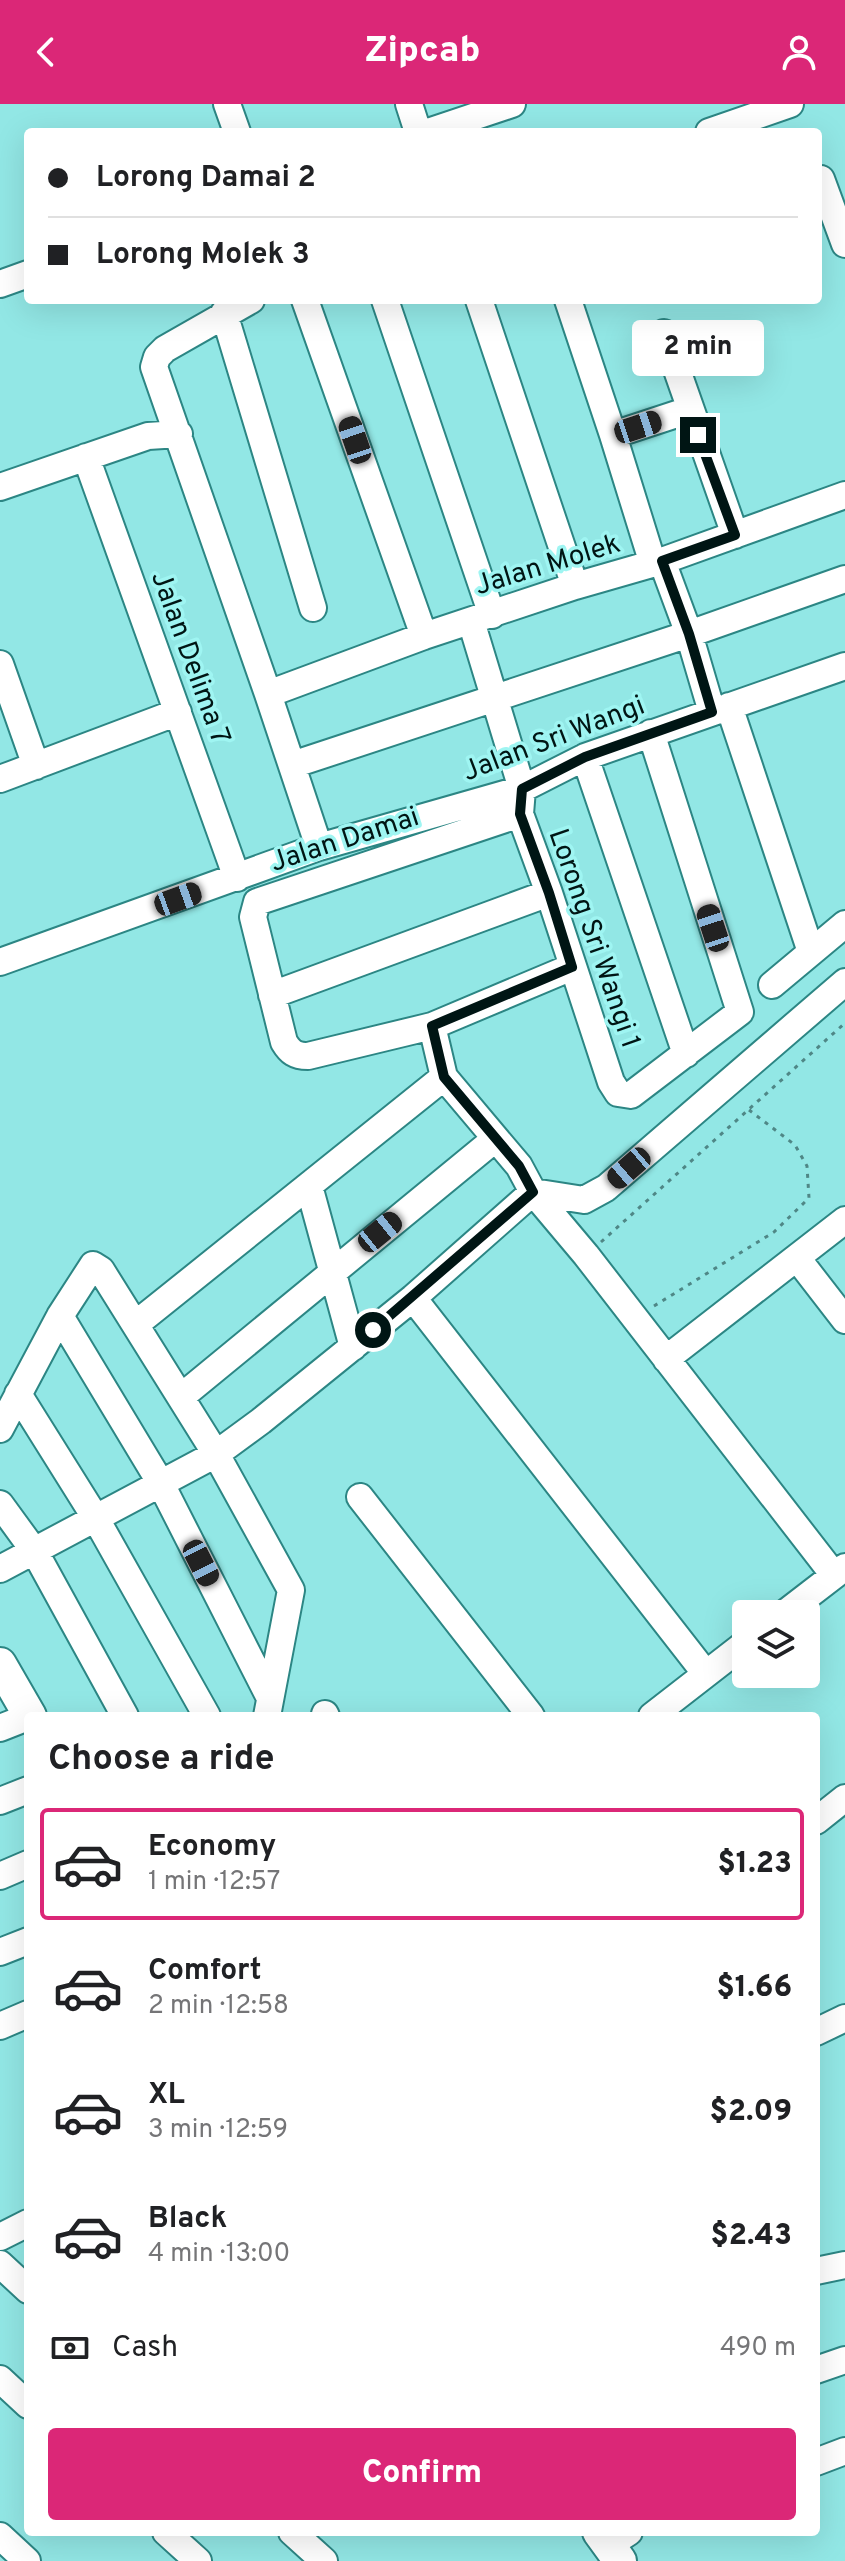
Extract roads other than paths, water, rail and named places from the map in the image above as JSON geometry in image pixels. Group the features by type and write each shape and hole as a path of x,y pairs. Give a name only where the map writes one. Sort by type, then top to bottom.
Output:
{"main road":[{"path":"0,1664 27,1712"}],"street":[{"path":"227,104 236,128"},
{"path":"409,104 417,128"},
{"path":"440,128 512,104"},
{"path":"721,128 790,104"},
{"path":"828,176 845,244"},
{"path":"243,304 157,357 154,367 319,847"},
{"path":"306,304 424,636"},
{"name":"Lorong Sri Wangi 1","path":"386,304 481,618 521,802 611,1082 618,1093 631,1095 686,1054"},
{"path":"486,304 575,586"},
{"path":"569,304 657,562 721,709 811,952"},
{"path":"224,313 313,608"},
{"path":"664,333 735,535"},
{"path":"613,435 689,410"},
{"path":"0,487 148,436 179,434"},
{"name":"Jalan Delima 7","path":"86,457 237,878"},
{"name":"Jalan Molek","path":"268,694 424,636 657,562 845,495"},
{"path":"292,765 845,579"},
{"path":"0,664 36,766"},
{"name":"Jalan Sri Wangi","path":"0,962 319,847 521,802 585,757 845,666"},
{"path":"0,779 178,712"},
{"path":"585,757 686,1054 740,1012 651,733"},
{"name":"Jalan Damai","path":"521,802 257,902 253,917 284,1042 289,1051 298,1056 308,1056 432,1026 572,967"},
{"path":"272,995 549,893"},
{"path":"772,985 845,924"},
{"path":"533,1192 584,1200 606,1188 845,982"},
{"path":"432,1026 444,1077 519,1166 533,1192 666,1359 840,1571 802,1600"},
{"path":"136,1324 444,1077"},
{"path":"181,1397 495,1139"},
{"path":"309,1186 353,1347"},
{"path":"0,1569 216,1454 413,1298 533,1192"},
{"path":"666,1359 845,1220"},
{"path":"797,1258 845,1320"},
{"path":"0,1429 60,1316 93,1265 101,1270 216,1454 291,1590 268,1707"},
{"path":"413,1298 706,1674"},
{"path":"60,1316 160,1482 268,1707"},
{"path":"18,1394 95,1517 205,1712"},
{"path":"360,1497 528,1712"},
{"path":"0,1504 35,1552 123,1712"},
{"path":"657,1712 732,1654"},
{"path":"0,1728 24,1718"},
{"path":"0,1801 24,1792"},
{"path":"820,1818 845,1798"},
{"path":"0,1876 24,1866"},
{"path":"0,1952 24,1943"},
{"path":"0,2026 24,2016"},
{"path":"820,2030 844,2021"},
{"path":"0,2237 24,2225"},
{"path":"0,2264 24,2286"},
{"path":"820,2270 845,2265"},
{"path":"820,2369 845,2360"},
{"path":"0,2379 24,2401"},
{"path":"820,2460 845,2451"},
{"path":"0,2536 27,2561"},
{"path":"170,2536 198,2561"},
{"path":"296,2536 324,2561"}]}
